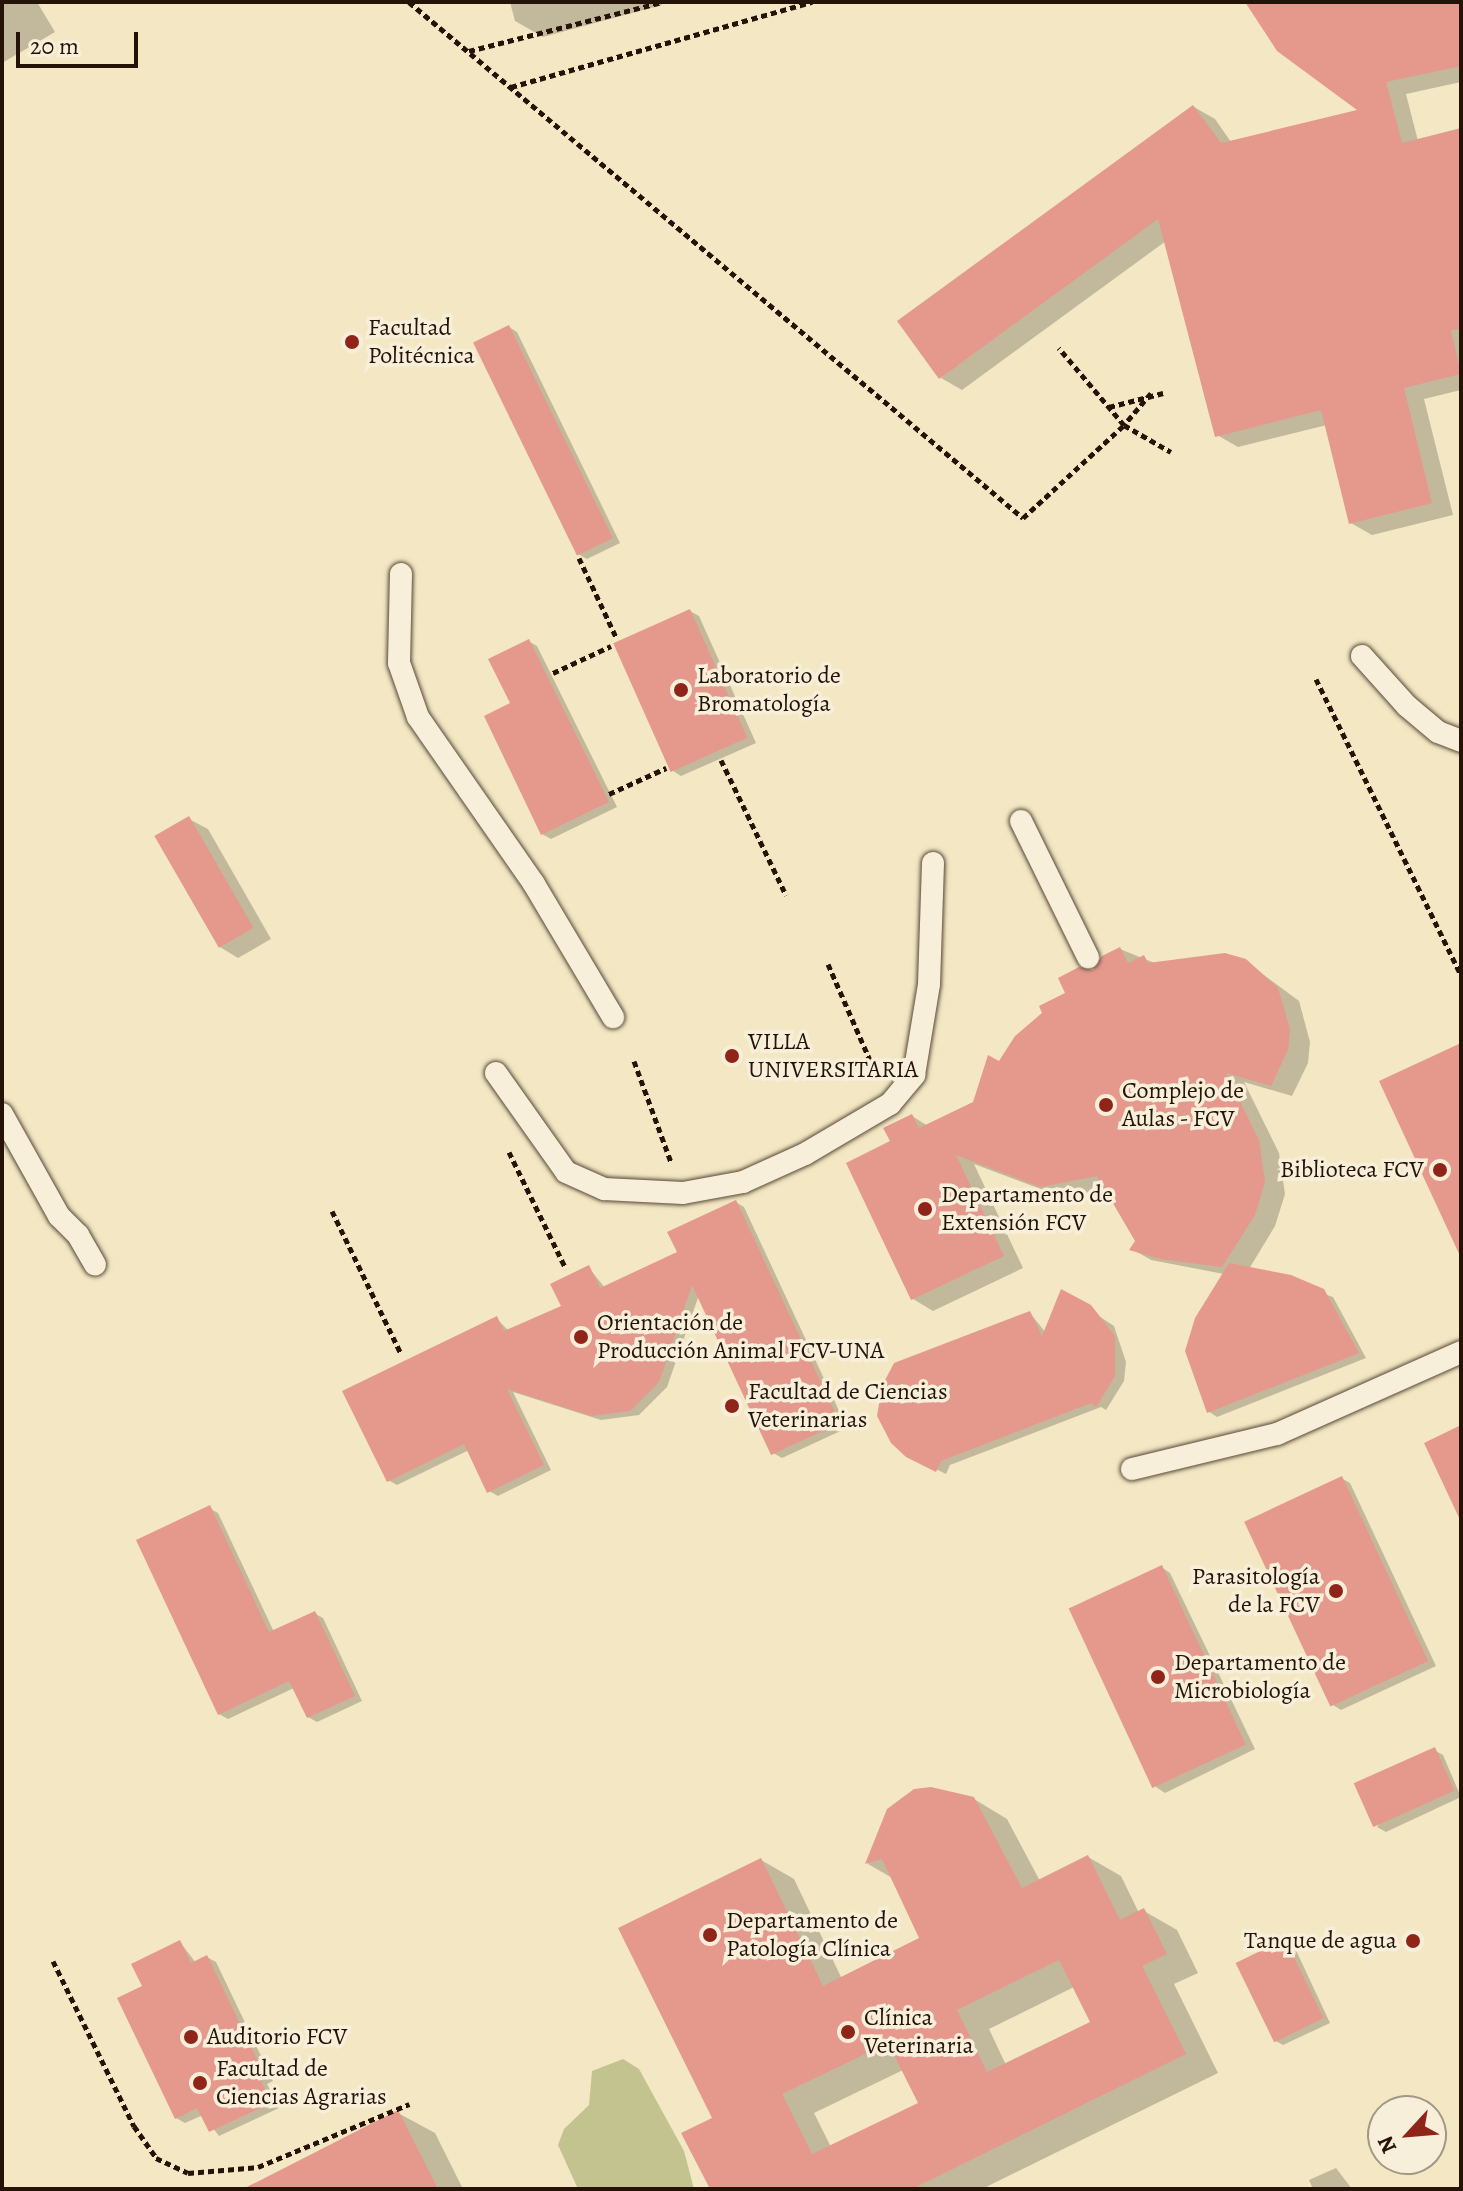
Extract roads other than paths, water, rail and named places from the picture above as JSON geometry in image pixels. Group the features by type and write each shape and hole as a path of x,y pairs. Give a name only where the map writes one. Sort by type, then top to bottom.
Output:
{"lane":[{"path":"401,574 399,663 418,717 534,884 613,1017"},
{"path":"1362,656 1407,706 1438,732 1461,741"},
{"path":"1021,821 1088,957"},
{"path":"496,1073 566,1172 604,1189 683,1193 743,1182 805,1154 890,1104 914,1075 924,1028 933,863"},
{"path":"2,1114 59,1216 78,1235 95,1265"},
{"path":"1132,1469 1277,1434 1461,1352"}],"place":[{"name":"Facultad Politécnica","path":"352,342"},
{"name":"Laboratorio de Bromatología","path":"681,690"},
{"name":"VILLA UNIVERSITARIA","path":"732,1056"},
{"name":"Complejo de Aulas - FCV","path":"1106,1105"},
{"name":"Biblioteca FCV","path":"1440,1170"},
{"name":"Departamento de Extensión FCV","path":"925,1209"},
{"name":"Orientación de Producción Animal FCV-UNA","path":"581,1337"},
{"name":"Facultad de Ciencias Veterinarias","path":"732,1406"},
{"name":"Parasitología de la FCV","path":"1336,1591"},
{"name":"Departamento de Microbiología","path":"1158,1677"},
{"name":"Departamento de Patología Clínica","path":"710,1935"},
{"name":"Tanque de agua","path":"1413,1941"},
{"name":"Clínica Veterinaria","path":"848,2032"},
{"name":"Auditorio FCV","path":"191,2037"},
{"name":"Facultad de Ciencias Agrarias","path":"200,2083"}]}
